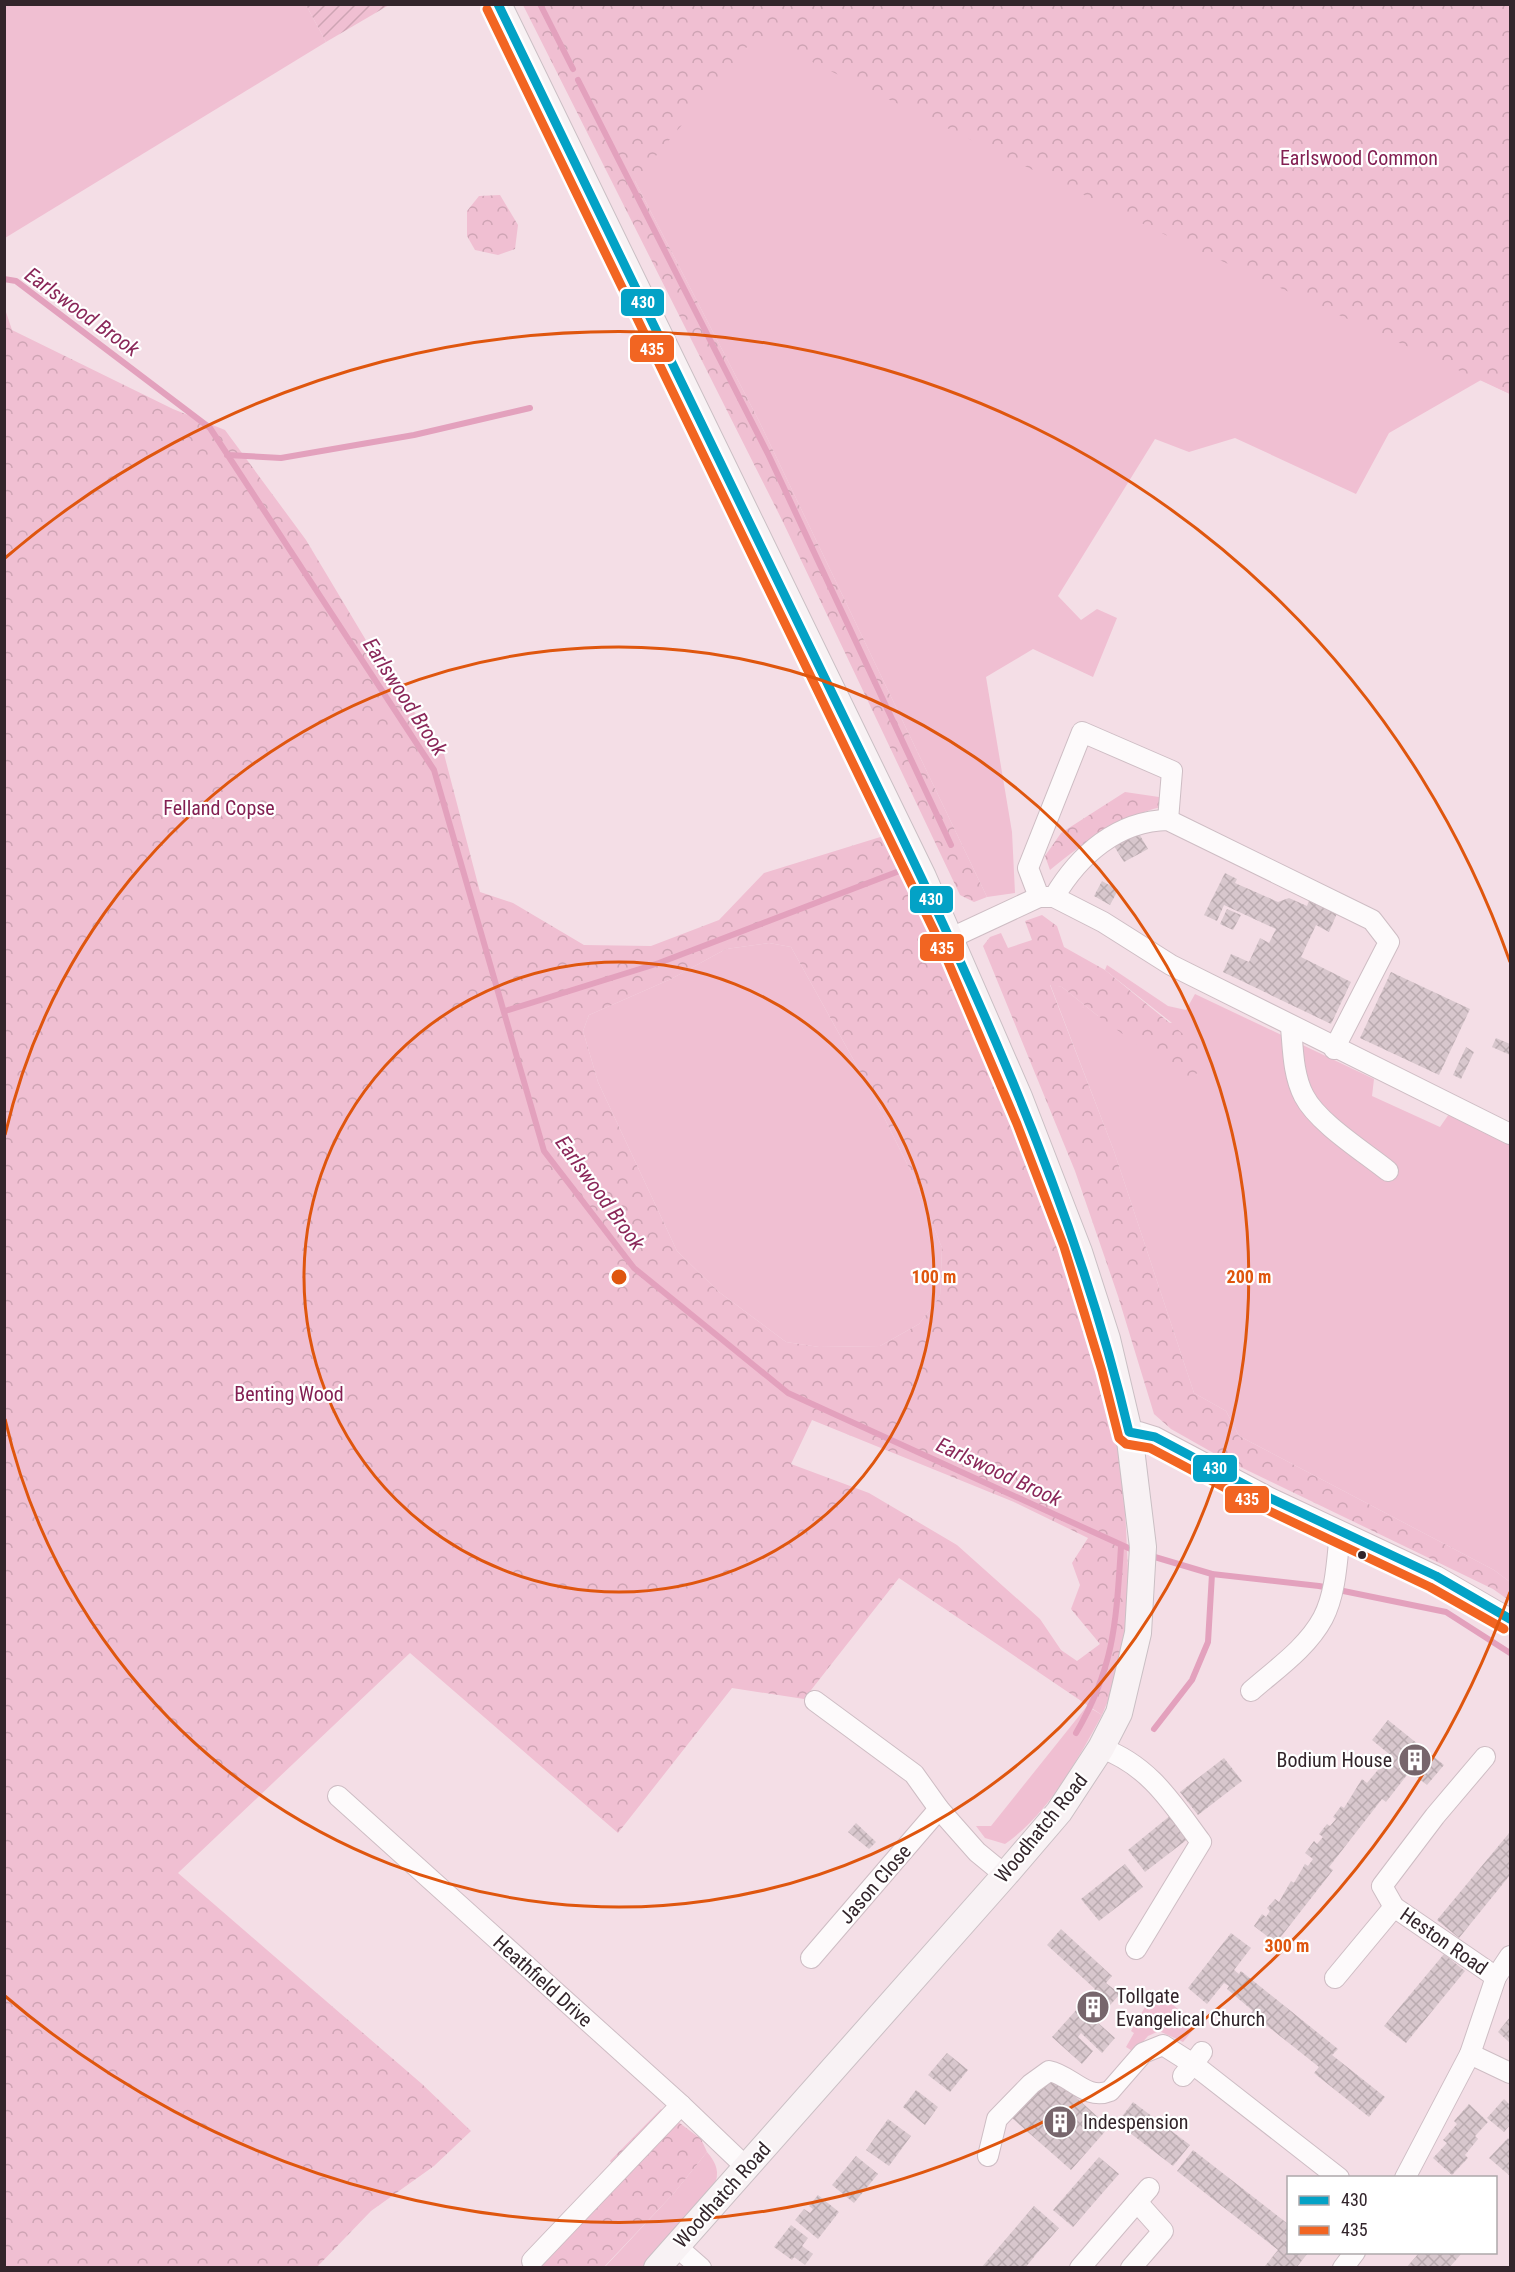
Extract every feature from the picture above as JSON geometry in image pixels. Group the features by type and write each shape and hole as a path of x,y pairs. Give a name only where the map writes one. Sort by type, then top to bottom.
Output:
{"main road":[{"name":"Woodhatch Road","path":"498,4 951,938 1019,1096 1078,1252 1107,1339 1129,1432 1143,1547 1138,1633 1129,1679 1119,1713 1101,1748 1059,1812 657,2268"}],"street":[{"path":"1168,820 1172,771 1082,732 1028,868 1046,897 1103,922 1171,965 1510,1134"},
{"path":"951,938 1046,897 1070,870 1115,833 1146,820 1168,820 1372,920 1389,942 1334,1048"},
{"path":"1292,1026 1294,1062 1304,1096 1324,1120 1388,1171"},
{"path":"1129,1432 1139,1432 1155,1437 1340,1532 1436,1576 1510,1619"},
{"path":"1251,1691 1300,1649 1323,1619 1330,1601 1340,1532"},
{"path":"814,1701 914,1774 939,1809 977,1852 1005,1875"},
{"path":"1101,1748 1122,1755 1156,1782 1201,1842 1136,1949"},
{"name":"Heston Road","path":"1485,1757 1382,1886 1394,1907 1496,1977"},
{"name":"Heathfield Drive","path":"338,1796 681,2105 747,2168"},
{"name":"Jason Close","path":"811,1958 939,1809"},
{"path":"1335,1978 1394,1907"},
{"name":"Heston Road","path":"1406,2176 1470,2054 1496,1977 1510,1956"},
{"path":"988,2156 997,2119 1031,2084 1049,2071 1058,2072 1090,2093 1102,2094 1110,2091 1137,2059 1156,2046 1163,2045 1193,2064 1336,2176"},
{"path":"1470,2054 1510,2073"},
{"path":"532,2261 681,2105"},
{"path":"1080,2268 1143,2195 1162,2231 1131,2268"},
{"path":"676,2246 701,2268"},
{"path":"1343,2268 1354,2254"}],"green space":[{"path":"5,5 306,5 326,42 5,238"},
{"path":"306,5 389,5 326,42"},
{"path":"523,5 1510,5 1510,394 1481,380 1389,433 1356,494 1235,438 1189,452 1155,439 1058,596 1081,620 1097,609 1117,618 1093,677 1033,649 986,677 1012,832 1015,893 987,897 759,421 635,181"},
{"name":"Earlswood Common","path":"523,5 1510,5 1510,394 1174,239 757,35 635,181 759,421 987,897 974,902 960,895 782,520"},
{"path":"500,195 518,225 515,249 498,255 475,250 467,236 467,211 479,196"},
{"path":"4,306 12,330 173,409 225,430 306,540 379,662 444,754 480,892 513,903 584,945 651,946 719,920 764,873 890,834 1004,1089 1089,1312 1122,1446 1129,1591 1123,1650 1115,1684 1102,1715 899,1578 804,1699 732,1688 618,1833 410,1653 178,1873 422,2084 471,2131 434,2166 371,2211 317,2267 5,2267","holes":["769,943 791,947 872,1093 914,1178 942,1248 940,1296 919,1324 880,1346 819,1347 786,1342 719,1292 677,1251 598,1082 583,1031 589,1015 671,979 726,949","812,1420 1014,1502 1088,1538 1072,1563 1080,1585 1071,1609 1100,1644 1077,1661 1061,1650 1040,1619 957,1545 869,1493 791,1464"]},
{"path":"1125,792 1159,797 1161,807 1116,824 1075,850 1050,870 1045,856 1061,833"},
{"path":"1042,915 1057,926 1064,947 1105,970 1204,1051 1198,1073 1184,1079 1062,987 1050,985 1114,1151 1194,1393 1226,1411 1239,1436 1494,1570 1510,1582 1510,1601 1493,1589 1224,1459 1171,1429 1154,1414 1118,1296 1075,1171 983,946 990,937 1001,933 1008,948 1032,940 1025,921"},
{"path":"769,943 791,947 872,1093 914,1178 942,1248 940,1296 919,1324 880,1346 819,1347 786,1342 719,1292 677,1251 598,1082 583,1031 589,1015 671,979 726,949"},
{"path":"1107,965 1168,1006 1186,1010 1195,994 1374,1079 1372,1096 1440,1127 1449,1114 1510,1143 1510,1582 1494,1570 1239,1436 1226,1411 1194,1393 1114,1151 1050,984 1062,987 1098,1016 1172,1023 1105,970"},
{"path":"1087,1706 1102,1715 1072,1768 1048,1802 1035,1818 1005,1844 985,1838 976,1826 991,1826"},
{"path":"1155,1990 1197,2025 1183,2042 1159,2031 1148,2036 1134,2052 1126,2047 1134,2033 1131,2031"},
{"path":"661,2109 701,2139 707,2152 674,2193 604,2267 540,2268 622,2180 610,2161"},
{"path":"707,2152 716,2168 717,2177 714,2187 643,2267 604,2268 674,2193"}],"building":[{"path":"1138,832 1148,849 1124,862 1114,846"},
{"path":"1225,873 1237,879 1235,883 1278,902 1289,898 1307,906 1310,898 1338,911 1329,932 1316,925 1301,957 1351,982 1331,1024 1223,972 1231,954 1249,962 1260,938 1269,943 1276,929 1224,905 1217,921 1204,915"},
{"path":"1102,881 1118,890 1110,905 1094,896"},
{"path":"1227,909 1241,915 1233,930 1220,924"},
{"path":"1391,972 1470,1009 1439,1075 1360,1038"},
{"path":"1496,1038 1510,1044 1510,1055 1492,1047"},
{"path":"1466,1047 1474,1052 1461,1079 1453,1075"},
{"path":"1388,1720 1444,1765 1427,1785 1407,1769 1404,1773 1407,1775 1386,1802 1382,1799 1329,1867 1333,1870 1276,1943 1254,1926 1262,1914 1266,1917 1270,1911 1267,1908 1275,1899 1279,1902 1291,1881 1294,1883 1305,1864 1308,1866 1313,1859 1305,1853 1314,1841 1317,1844 1323,1837 1319,1834 1327,1824 1330,1826 1336,1819 1333,1817 1341,1806 1344,1808 1362,1779 1367,1783 1387,1759 1391,1762 1394,1758 1372,1740"},
{"path":"1224,1758 1242,1781 1198,1815 1180,1792"},
{"path":"1171,1815 1189,1838 1145,1872 1128,1850"},
{"path":"856,1823 876,1842 869,1849 848,1832"},
{"path":"1510,1832 1510,1875 1459,1938 1437,1920"},
{"path":"1125,1864 1143,1887 1099,1921 1081,1899"},
{"name":"Tollgate Evangelical Church","path":"1061,1929 1112,1976 1106,1983 1120,1994 1096,2021 1115,2038 1102,2053 1081,2033 1078,2037 1093,2051 1082,2064 1052,2037 1095,1989 1047,1945"},
{"path":"1231,1933 1251,1948 1234,1970 1239,1974 1241,1971 1338,2049 1332,2055 1385,2097 1369,2117 1314,2073 1319,2067 1251,2013 1253,2011 1227,1989 1229,1986 1224,1983 1207,2004 1188,1988"},
{"path":"1444,1954 1465,1971 1406,2043 1384,2026"},
{"path":"1510,2017 1510,2043 1498,2032"},
{"path":"947,2053 968,2070 950,2092 928,2075"},
{"name":"Indespension","path":"1050,2074 1109,2127 1071,2170 1011,2117"},
{"path":"916,2090 938,2107 925,2125 903,2107"},
{"path":"1504,2099 1510,2105 1510,2125 1504,2132 1487,2118"},
{"path":"1133,2102 1190,2145 1173,2166 1117,2123"},
{"path":"1469,2104 1488,2122 1475,2136 1478,2139 1465,2155 1468,2158 1452,2175 1433,2158 1447,2143 1443,2140 1457,2124 1454,2121"},
{"path":"888,2119 911,2136 889,2166 866,2150"},
{"path":"1508,2138 1510,2141 1510,2176 1489,2158"},
{"path":"1193,2150 1287,2223 1287,2254 1307,2254 1296,2268 1265,2266 1278,2250 1177,2171"},
{"path":"856,2156 878,2174 854,2203 832,2185"},
{"path":"1099,2157 1119,2174 1073,2227 1053,2210"},
{"path":"818,2195 839,2212 818,2239 795,2220 804,2209 810,2213 813,2209 809,2206"},
{"path":"1034,2206 1059,2228 1025,2268 981,2268"},
{"path":"791,2225 808,2238 802,2246 813,2254 805,2265 794,2257 792,2260 774,2247"},
{"path":"1418,2254 1461,2254 1449,2268 1406,2268"}],"waterway":[{"path":"540,4 573,69"},
{"path":"578,80 769,456 951,845"},
{"name":"Earlswood Brook","path":"4,279 16,281 210,428 434,770 544,1151 634,1268 788,1393 1135,1551"},
{"path":"227,455 281,458 414,435 530,408"},
{"path":"505,1011 659,963 902,870"},
{"path":"1076,1733 1089,1709 1106,1664 1115,1621 1121,1547"},
{"name":"Earlswood Brook","path":"1148,1555 1212,1574 1319,1586 1446,1612 1510,1653"},
{"path":"1154,1729 1192,1680 1208,1642 1212,1574"}],"transit line":[{"name":"430","path":"498,4 962,966 1039,1148 1073,1241 1104,1336 1129,1432 1155,1437 1270,1498 1436,1576 1510,1619"},
{"name":"435","path":"487,9 940,943 1017,1124 1064,1247 1102,1371 1119,1438 1126,1444 1150,1448 1265,1509 1430,1587 1504,1629"}],"place":[{"name":"Bodium House","path":"1415,1760"},
{"name":"Tollgate Evangelical Church","path":"1093,2007"},
{"name":"Indespension","path":"1060,2122"}],"park label":[{"name":"Felland Copse","path":"219,808"},
{"name":"Benting Wood","path":"289,1394"}]}
